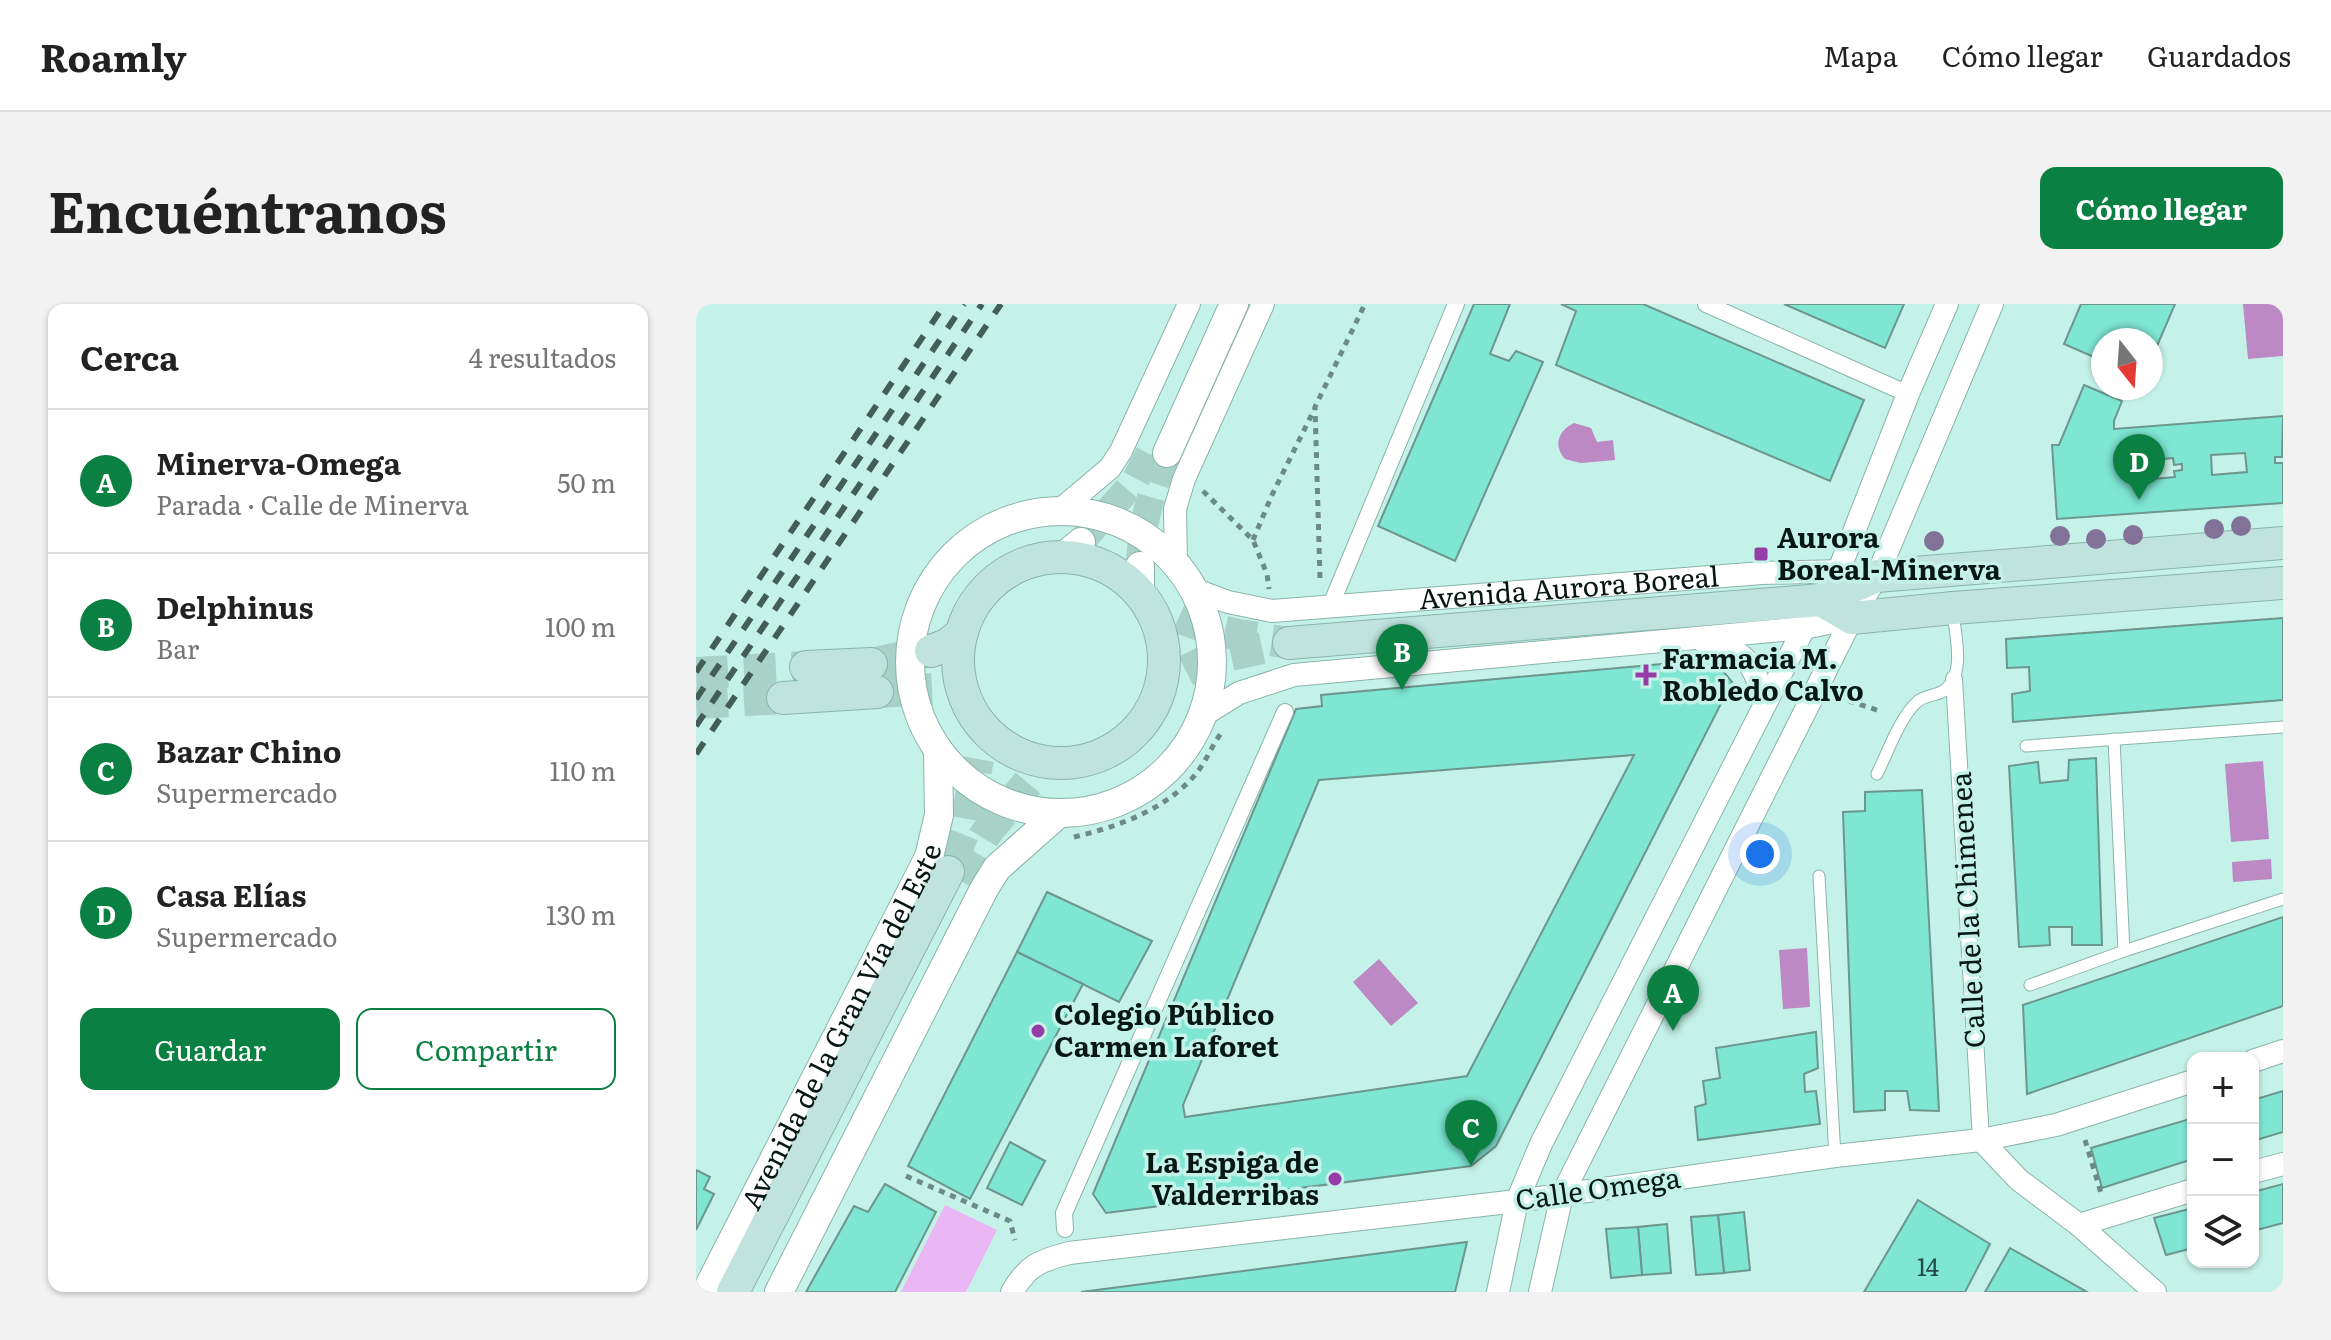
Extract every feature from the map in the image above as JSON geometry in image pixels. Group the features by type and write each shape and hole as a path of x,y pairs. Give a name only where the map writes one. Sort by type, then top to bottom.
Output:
{"main road":[{"name":"Avenida Aurora Boreal","path":"1877,576 2283,543"},
{"path":"978,759 972,710 958,665 962,633 976,603 999,579 1029,563 1071,550 1083,560 1105,567 1143,588 1186,603"},
{"path":"1289,643 1821,600 1877,576"},
{"name":"Avenida Aurora Boreal","path":"1852,618 2283,583"},
{"path":"1143,588 1160,630 1164,650 1159,694"},
{"path":"1821,600 1852,618"},
{"path":"931,651 947,645 962,633"},
{"path":"783,698 874,678 806,667"},
{"path":"932,689 972,710 1000,743 1012,751 1038,761 1081,762 1120,745 1140,726 1159,694 1186,671"},
{"path":"1028,783 1053,763"},
{"name":"Avenida de la Gran Vía del Este","path":"733,1292 953,876 752,1292"}],"street":[{"path":"1059,511 1110,468 1121,451 1189,304"},
{"path":"1219,304 1160,451 1234,304"},
{"path":"779,1292 997,868 1087,811 1142,790 1184,750 1202,716 1210,685 1212,651 1206,619 1186,603 1176,564 1175,509 1184,479 1263,304"},
{"path":"1325,597 1456,304"},
{"path":"1706,304 1908,394"},
{"path":"1498,1292 1517,1201 1541,1144 1804,628 1839,570 1947,304"},
{"path":"1540,1292 1562,1195 1852,618 1877,576 1992,304"},
{"path":"1060,827 994,798 959,775 938,751 919,717 910,679 911,639 930,586 953,556 991,528 1029,514 1059,511 1085,513 1116,521 1153,542 1176,564"},
{"name":"Avenida Aurora Boreal","path":"1186,603 1272,611 1325,597 1839,570 1877,576"},
{"name":"Avenida Aurora Boreal","path":"1202,716 1239,693 1294,675 1804,628 1852,618"},
{"path":"1676,639 1723,645 1748,660 1758,675 1765,704"},
{"name":"Calle de la Chimenea","path":"1954,679 1981,1140"},
{"path":"1065,1229 1064,1213 1285,712"},
{"name":"Avenida de la Gran Vía del Este","path":"706,1292 929,857 939,815 938,751"},
{"path":"2259,1059 2283,1051"},
{"name":"Calle Omega","path":"1012,1292 1025,1271 1045,1259 1069,1253 1517,1201 1637,1182 1981,1140 2056,1125 2187,1083"},
{"path":"1981,1140 2019,1180 2079,1225 2155,1292"},
{"path":"2259,1170 2283,1164"},
{"path":"2079,1225 2187,1192"}],"lane":[{"path":"1877,774 1909,711 1918,700 1943,692 1954,679 1957,659 1953,608"},
{"path":"2026,746 2283,727"},
{"path":"2114,739 2124,951"},
{"path":"1819,876 1835,1156"},
{"path":"2030,985 2283,899"}],"path":[{"path":"1253,540 1365,304"},
{"path":"1315,407 1325,597"},
{"path":"1202,490 1253,540 1267,574 1271,598"},
{"path":"1837,697 1880,711"},
{"path":"1060,827 1113,828 1170,798 1197,774 1220,734 1229,725"},
{"path":"2085,1139 2101,1193"},
{"path":"906,1176 1010,1221 1015,1240"}],"shaded area":[{"path":"2243,304 2283,304 2283,356 2248,359"},
{"path":"1574,423 1591,428 1597,442 1613,440 1615,460 1581,463 1565,459 1559,449 1559,439 1564,430"},
{"path":"2263,761 2269,839 2231,842 2225,764"},
{"path":"2271,859 2272,879 2233,882 2232,862"},
{"path":"1807,948 1810,1007 1783,1009 1779,950"},
{"path":"1379,959 1418,1003 1391,1026 1353,982"},
{"path":"945,1205 997,1230 966,1292 901,1292"}],"building":[{"path":"1474,304 1510,304 1490,354 1509,361 1516,351 1543,362 1455,561 1378,526"},
{"path":"1561,304 1643,304 1864,400 1830,481 1556,365 1576,311"},
{"path":"1784,304 1904,304 1885,348"},
{"path":"2081,304 2175,304 2163,332 2163,328 2091,328 2091,356 2064,344"},
{"path":"2084,385 2091,388 2091,400 2122,401 2114,429 2283,416 2282,457 2275,457 2275,463 2283,463 2283,503 2057,519 2052,445 2059,445","holes":["2245,453 2247,472 2212,475 2211,455","2173,458 2174,465 2182,464 2182,470 2174,471 2175,477 2153,479 2153,472 2145,473 2145,467 2152,466 2152,460"]},
{"path":"2283,618 2283,700 2013,722 2012,694 2030,691 2029,667 2007,668 2006,639"},
{"path":"1706,660 1719,666 1732,682 1496,1146 1471,1166 1106,1213 1093,1194 1296,709 1322,706 1321,695","holes":["1634,755 1467,1076 1185,1117 1183,1105 1319,780"]},
{"path":"2096,758 2102,945 2072,945 2072,927 2049,927 2050,945 2019,947 2009,766 2038,762 2040,783 2068,780 2069,760"},
{"path":"1922,790 1939,1111 1910,1110 1907,1091 1885,1091 1885,1110 1854,1112 1843,812 1865,811 1865,792"},
{"path":"1047,892 1152,941 1119,1002 1017,952"},
{"path":"2283,917 2283,1006 2027,1094 2023,1005"},
{"path":"1017,952 1083,984 970,1199 908,1166"},
{"path":"1816,1032 1818,1068 1804,1074 1805,1092 1816,1091 1820,1124 1698,1140 1695,1107 1706,1104 1703,1081 1720,1078 1716,1048"},
{"path":"2283,1091 2283,1132 2259,1139 2259,1098"},
{"path":"2187,1120 2187,1161 2102,1188 2091,1148"},
{"path":"1010,1142 1045,1161 1022,1205 987,1188"},
{"path":"696,1170 710,1177 704,1189 714,1194 696,1230"},
{"path":"885,1184 936,1212 895,1292 806,1292 854,1206 868,1212"},
{"path":"2283,1184 2283,1223 2259,1229 2259,1190"},
{"path":"1918,1200 1990,1244 1965,1292 1864,1292"},
{"path":"2187,1210 2187,1250 2166,1255 2154,1218"},
{"path":"1744,1212 1750,1270 1724,1273 1718,1215"},
{"path":"1718,1215 1724,1273 1696,1275 1691,1217"},
{"path":"1667,1224 1671,1273 1642,1275 1638,1227"},
{"path":"1638,1227 1642,1275 1611,1278 1606,1229"},
{"path":"1467,1242 1455,1292 1081,1292"},
{"path":"2010,1248 2087,1292 1985,1292"}],"tunnel":[{"path":"1081,542 1135,481 1152,449"},
{"path":"1140,566 1148,509 1166,455"},
{"path":"1179,617 1219,631 1289,643"},
{"path":"1186,671 1208,660 1267,647"},
{"path":"871,664 931,651"},
{"path":"696,673 806,667"},
{"path":"877,692 932,689"},
{"path":"696,703 783,698"},
{"path":"951,864 965,829 978,759"},
{"path":"958,879 987,832 1028,783"}],"railway":[{"path":"696,672 945,304"},
{"path":"696,699 964,304"},
{"path":"696,726 982,304"},
{"path":"696,754 1001,304"}],"place":[{"name":"Casa Elías","path":"2139,500"},
{"name":"Aurora Boreal-Minerva","path":"1761,554"},
{"name":"Farmacia M. Robledo Calvo","path":"1646,675"},
{"name":"Delphinus","path":"1402,690"},
{"name":"Colegio Público Carmen Laforet","path":"1038,1031"},
{"name":"Minerva-Omega","path":"1673,1031"},
{"name":"Bazar Chino","path":"1471,1166"},
{"name":"La Espiga de Valderribas","path":"1335,1179"}]}
